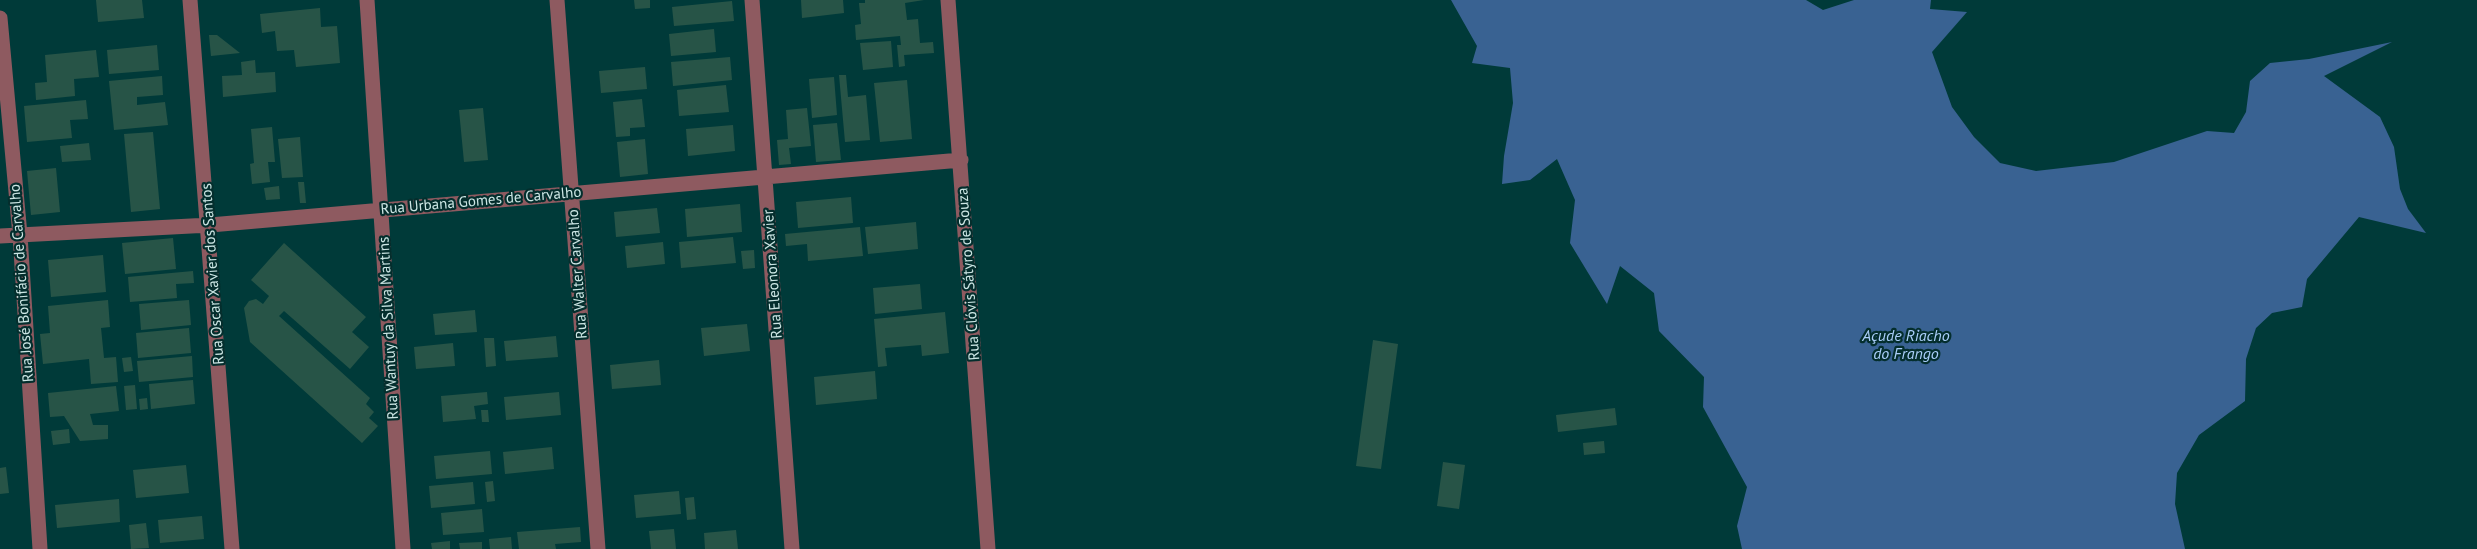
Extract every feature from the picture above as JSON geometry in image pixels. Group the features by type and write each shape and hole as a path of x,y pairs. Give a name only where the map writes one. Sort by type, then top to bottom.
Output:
{"street":[{"name":"Rua Oscar Xavier dos Santos","path":"190,0 210,225 232,549"},
{"name":"Rua Wantuy da Silva Martins","path":"367,0 403,549"},
{"name":"Rua Walter Carvalho","path":"557,0 598,549"},
{"name":"Rua Eleonora Xavier","path":"752,0 792,549"},
{"name":"Rua Clóvis Sátyro de Souza","path":"948,0 988,549"},
{"name":"Rua José Bonifácio de Carvalho","path":"0,18 20,235 40,549"},
{"name":"Rua Urbana Gomes de Carvalho","path":"0,236 210,225 961,160"}],"water":[{"name":"Açude Riacho do Frango","path":"1451,0 1806,0 1823,10 1854,0 1931,0 1930,9 1967,12 1932,52 1952,107 1974,137 2000,163 2036,171 2114,162 2207,131 2234,133 2246,112 2250,81 2270,63 2309,59 2392,42 2324,76 2380,117 2394,147 2400,189 2408,209 2426,233 2359,217 2307,279 2302,307 2272,313 2256,328 2246,359 2245,401 2199,435 2177,473 2175,504 2185,549 1742,549 1737,526 1747,487 1703,407 1704,377 1659,331 1654,293 1620,266 1607,304 1570,243 1575,200 1557,159 1530,180 1502,184 1513,103 1510,68 1472,63 1477,46"}],"building":[{"path":"96,0 142,0 144,18 98,22"},
{"path":"634,0 650,0 650,8 635,9"},
{"path":"801,0 843,0 844,13 802,18"},
{"path":"865,0 924,0 905,3 907,20 918,19 920,43 933,42 934,53 904,55 905,66 899,67 897,45 901,45 900,36 856,40 855,25 861,24 859,3 865,3"},
{"path":"732,1 734,21 674,26 672,7"},
{"path":"320,8 321,27 337,26 340,63 296,67 294,50 277,51 275,31 262,33 260,14"},
{"path":"714,29 716,52 671,56 669,34"},
{"path":"209,35 217,35 240,53 211,56"},
{"path":"891,41 893,67 863,70 860,43"},
{"path":"157,45 159,70 109,74 107,50"},
{"path":"96,50 99,77 74,79 75,96 36,100 35,83 47,82 45,55"},
{"path":"730,57 732,80 673,86 671,62"},
{"path":"255,60 256,73 275,72 276,92 223,97 222,76 242,75 241,62"},
{"path":"645,67 647,89 601,93 599,71"},
{"path":"839,75 846,75 848,97 866,95 870,140 845,142"},
{"path":"162,76 163,95 137,97 137,105 165,102 168,125 114,130 109,81"},
{"path":"834,77 837,115 812,118 809,79"},
{"path":"907,80 912,139 880,142 874,83"},
{"path":"726,85 729,112 679,116 677,90"},
{"path":"642,99 645,127 630,128 630,136 616,137 613,102"},
{"path":"86,100 88,119 70,120 72,138 27,142 24,106"},
{"path":"483,108 488,160 464,162 459,110"},
{"path":"807,108 811,146 789,148 791,164 779,165 777,140 788,139 786,110"},
{"path":"837,123 841,160 816,162 813,125"},
{"path":"733,125 735,151 688,156 686,129"},
{"path":"272,127 275,162 268,162 270,182 252,184 250,164 254,163 251,129"},
{"path":"153,132 160,209 131,212 124,134"},
{"path":"300,137 303,177 282,178 278,139"},
{"path":"645,139 648,174 620,177 617,142"},
{"path":"89,143 91,160 62,162 60,146"},
{"path":"56,168 60,212 31,215 27,171"},
{"path":"298,182 304,182 306,203 300,203"},
{"path":"279,186 280,199 266,200 264,188"},
{"path":"851,197 853,223 798,228 796,202"},
{"path":"740,204 742,232 687,237 685,209"},
{"path":"657,208 660,233 616,237 614,212"},
{"path":"916,222 918,249 868,254 865,227"},
{"path":"860,227 863,256 808,261 807,244 786,246 785,234"},
{"path":"733,237 736,263 681,268 679,242"},
{"path":"173,238 176,269 125,274 122,243"},
{"path":"663,242 665,264 627,268 625,246"},
{"path":"284,243 366,317 352,332 369,347 350,369 284,311 279,316 370,398 366,404 374,412 369,418 378,426 362,443 250,342 244,308 249,301 256,299 263,304 269,296 251,280"},
{"path":"754,250 755,268 743,269 741,251"},
{"path":"103,255 106,292 51,297 48,260"},
{"path":"193,271 194,283 176,284 177,298 130,302 128,277"},
{"path":"920,284 922,309 875,314 873,288"},
{"path":"108,300 110,327 101,328 104,358 116,357 118,382 91,384 89,359 43,364 40,334 50,333 48,306"},
{"path":"189,300 191,325 141,330 139,304"},
{"path":"475,310 477,332 435,335 433,314"},
{"path":"945,312 949,353 922,356 921,345 885,348 887,366 878,367 874,319"},
{"path":"747,324 750,351 704,356 701,328"},
{"path":"189,328 191,353 138,358 136,333"},
{"path":"556,336 558,357 506,361 504,341"},
{"path":"484,338 494,338 496,366 486,367"},
{"path":"1373,340 1398,344 1381,469 1356,466"},
{"path":"453,343 455,366 416,369 414,347"},
{"path":"192,356 193,377 139,382 137,361"},
{"path":"131,357 133,371 124,372 122,358"},
{"path":"659,360 661,385 612,389 610,365"},
{"path":"875,371 877,399 816,405 814,377"},
{"path":"193,380 195,404 151,409 149,384"},
{"path":"135,385 137,409 126,410 124,386"},
{"path":"116,386 119,411 90,414 93,425 108,425 108,439 80,441 64,416 50,417 48,393"},
{"path":"487,392 488,404 474,406 476,419 443,422 441,396"},
{"path":"559,392 561,415 506,420 504,397"},
{"path":"147,398 148,409 140,410 139,399"},
{"path":"1615,408 1617,425 1558,432 1556,415"},
{"path":"481,410 488,410 489,422 482,422"},
{"path":"69,429 70,443 53,445 51,431"},
{"path":"1604,441 1605,453 1584,455 1583,443"},
{"path":"552,447 554,469 505,474 503,452"},
{"path":"490,451 492,474 436,479 434,456"},
{"path":"1443,462 1465,465 1459,509 1437,506"},
{"path":"186,465 189,493 136,498 133,470"},
{"path":"6,467 9,493 0,494 0,468"},
{"path":"493,481 495,501 487,502 485,482"},
{"path":"473,482 475,504 431,508 429,486"},
{"path":"679,491 681,514 636,518 634,495"},
{"path":"694,497 696,519 687,520 685,498"},
{"path":"119,499 120,522 57,528 55,505"},
{"path":"482,509 484,532 443,535 441,513"},
{"path":"202,516 204,539 160,543 158,520"},
{"path":"146,523 149,548 131,549 129,525"},
{"path":"580,527 581,542 555,544 556,549 519,549 517,532"},
{"path":"674,529 676,549 651,549 649,531"},
{"path":"736,530 738,549 705,549 704,533"},
{"path":"511,537 512,549 490,549 489,539"},
{"path":"450,541 450,549 432,549 431,543"},
{"path":"482,542 482,549 460,549 459,543"}]}
